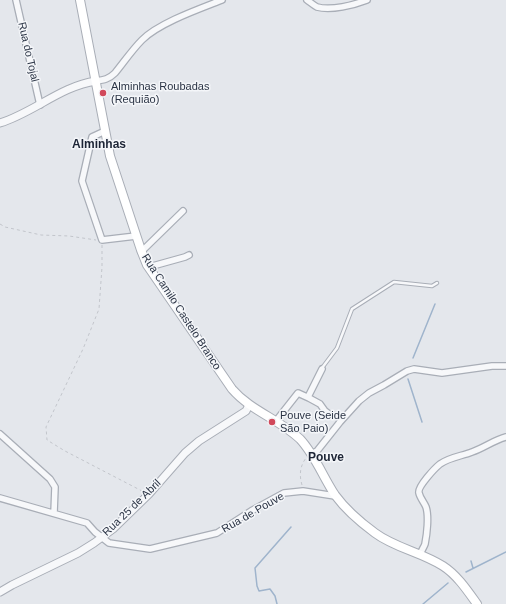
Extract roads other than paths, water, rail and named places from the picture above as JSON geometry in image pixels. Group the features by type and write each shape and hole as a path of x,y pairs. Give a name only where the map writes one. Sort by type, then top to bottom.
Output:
{"main road":[{"name":"Rua Camilo Castelo Branco","path":"80,0 110,156 141,252 149,268 238,396 249,405 276,421 301,440 312,454 335,496 349,512 375,533 396,546 436,562 451,572 477,604"}],"street":[{"name":"Rua do Tojal","path":"16,0 40,105"},
{"path":"0,123 13,119 58,94 76,86 110,78 143,39 151,33 167,23 222,0"},
{"path":"306,0 316,6 328,8 357,4 367,0"},
{"path":"105,131 92,137 82,180 102,240 136,236"},
{"path":"141,252 183,211"},
{"path":"149,268 189,255"},
{"path":"312,454 326,441 342,420 369,393 407,371 414,369 442,372 492,366 506,366"},
{"path":"308,397 322,369"},
{"path":"276,421 298,393 320,404 329,414 342,420"},
{"name":"Rua 25 de Abril","path":"0,592 78,553 102,538 149,494 185,453 199,441 246,411 249,405"},
{"path":"0,434 53,483 55,487 54,513"},
{"path":"420,555 427,531 428,514 419,493 419,488 424,481 440,464 506,437"},
{"name":"Rua de Pouve","path":"102,538 109,544 150,549 217,533 251,511 284,493 303,491 335,496"},
{"path":"0,498 87,523 102,538"}],"lane":[{"path":"322,369 338,348 352,309 394,282 432,286 436,283"}],"waterway":[{"path":"413,358 435,304"},
{"path":"408,379 422,422"},
{"path":"277,604 275,596 270,589 259,591 255,568 291,527"},
{"path":"466,572 506,552"},
{"path":"471,561 473,568"},
{"path":"423,604 448,583"}],"place":[{"name":"Alminhas Roubadas (Requião)","path":"103,93"},
{"name":"Pouve (Seide São Paio)","path":"272,422"}],"district":[{"name":"Alminhas","path":"99,145"},
{"name":"Pouve","path":"326,458"}]}
